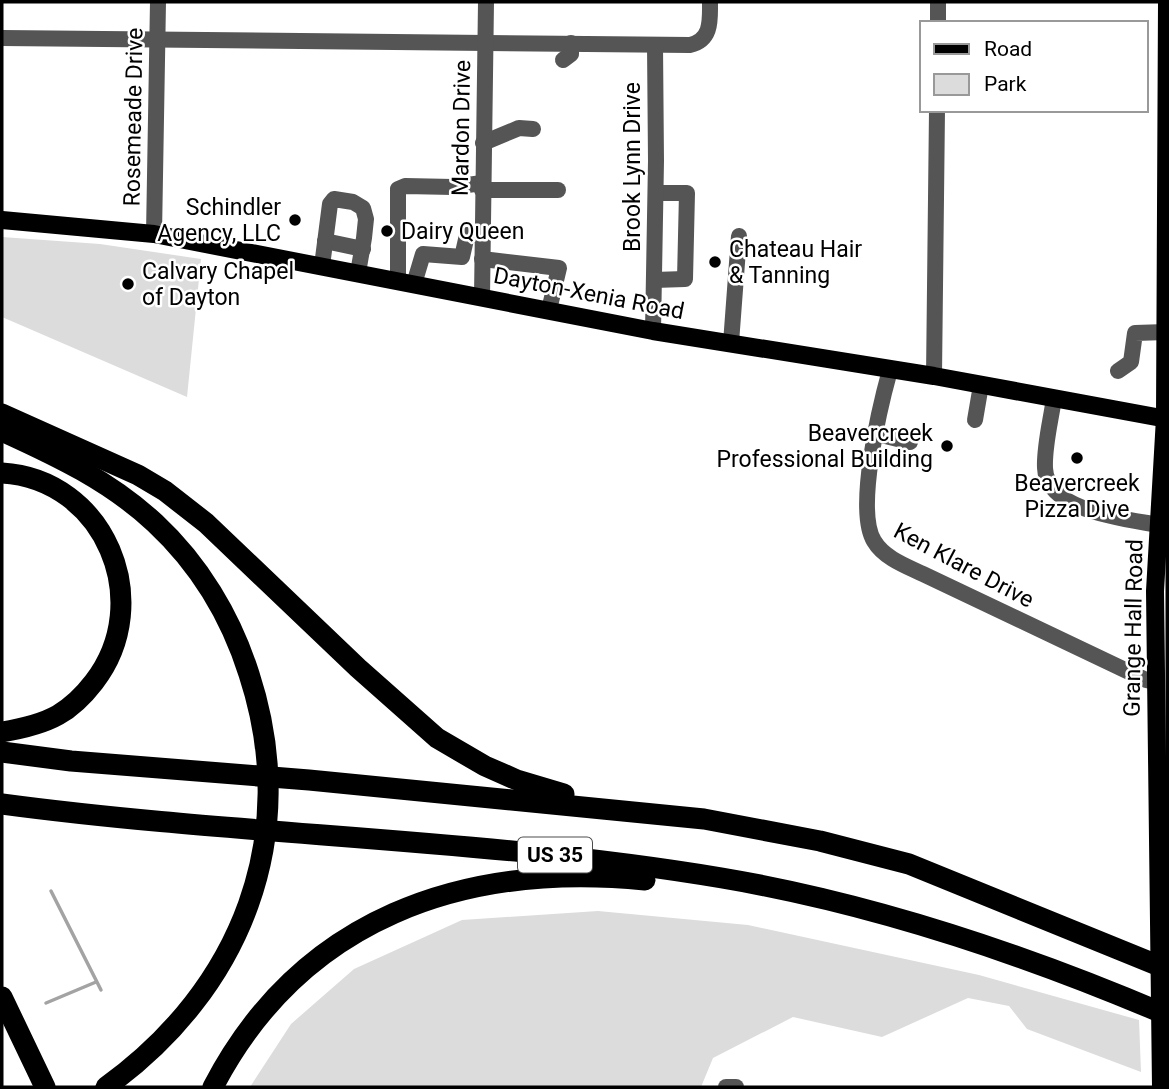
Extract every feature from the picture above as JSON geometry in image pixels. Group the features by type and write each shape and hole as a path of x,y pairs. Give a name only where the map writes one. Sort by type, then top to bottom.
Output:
{"highway":[{"path":"2,414 138,475 180,502 206,523 409,715 453,748 485,766 598,807"},
{"path":"2,431 89,473 137,507 177,546 209,589 232,630 255,692 266,742 270,807 264,846 234,939 197,1000 155,1049 106,1087"},
{"path":"2,473 44,483 68,497 89,516 111,550 120,585 121,604 115,642 108,660 87,692 58,715 2,732"},
{"path":"2,752 71,761 704,818 820,841 909,864 1024,911"},
{"name":"US 35","path":"2,763 132,778 298,789 653,823 758,841 937,882 1024,911 1167,969"},
{"name":"US 35","path":"2,804 108,816 517,851 748,883 905,920 1028,959 1167,1014"},
{"path":"213,1087 233,1051 263,1010 320,956 365,926 387,915 432,898 485,886 544,878 600,877 645,880 797,904 1028,959"},
{"path":"2,997 45,1087"}],"main road":[{"name":"Grange Hall Road","path":"1161,1087 1163,888 1155,682 1155,591 1163,525 1166,419 1167,2"},
{"name":"Dayton-Xenia Road","path":"2,220 154,234 653,331 981,384 1166,419"}],"street":[{"name":"Rosemeade Drive","path":"154,234 158,2"},
{"name":"Mardon Drive","path":"482,297 486,2"},
{"path":"2,38 695,44 706,36 710,25 710,2"},
{"path":"938,2 938,21"},
{"path":"563,60 571,54 571,44"},
{"name":"Brook Lynn Drive","path":"653,331 656,45"},
{"path":"934,376 937,112"},
{"path":"483,143 519,128 533,129"},
{"path":"406,283 398,189 405,186 482,186 558,190"},
{"path":"654,280 685,279 686,267 687,193 656,193"},
{"path":"321,266 330,204 334,199 341,199 363,208 366,219 358,273"},
{"path":"406,283 424,254 462,257 467,235 482,234"},
{"path":"730,344 739,236"},
{"path":"325,241 363,249"},
{"path":"482,259 559,268 550,310"},
{"path":"1118,370 1131,362 1135,333 1166,332"},
{"name":"Ken Klare Drive","path":"890,370 881,403 869,485 867,514 872,539 884,553 923,574 1155,682"},
{"path":"975,420 981,384"},
{"path":"1054,398 1044,470 1051,485 1069,503 1104,515 1163,525"},
{"path":"877,434 910,442"},
{"path":"726,1087 736,1087"}],"green space":[{"path":"2,237 100,244 201,259 187,397 2,317"},
{"path":"598,911 748,925 979,975 1139,1020 1141,1072 1027,1029 1009,1006 968,998 882,1037 793,1017 713,1058 701,1087 250,1087 291,1024 354,969 462,920"}],"waterway":[{"path":"51,891 101,990"},
{"path":"46,1003 96,982"}],"place":[{"name":"Schindler Agency, LLC","path":"295,220"},
{"name":"Dairy Queen","path":"387,231"},
{"name":"Chateau Hair & Tanning","path":"715,262"},
{"name":"Calvary Chapel of Dayton","path":"128,284"},
{"name":"Beavercreek Professional Building","path":"947,446"},
{"name":"Beavercreek Pizza Dive","path":"1077,458"}]}
